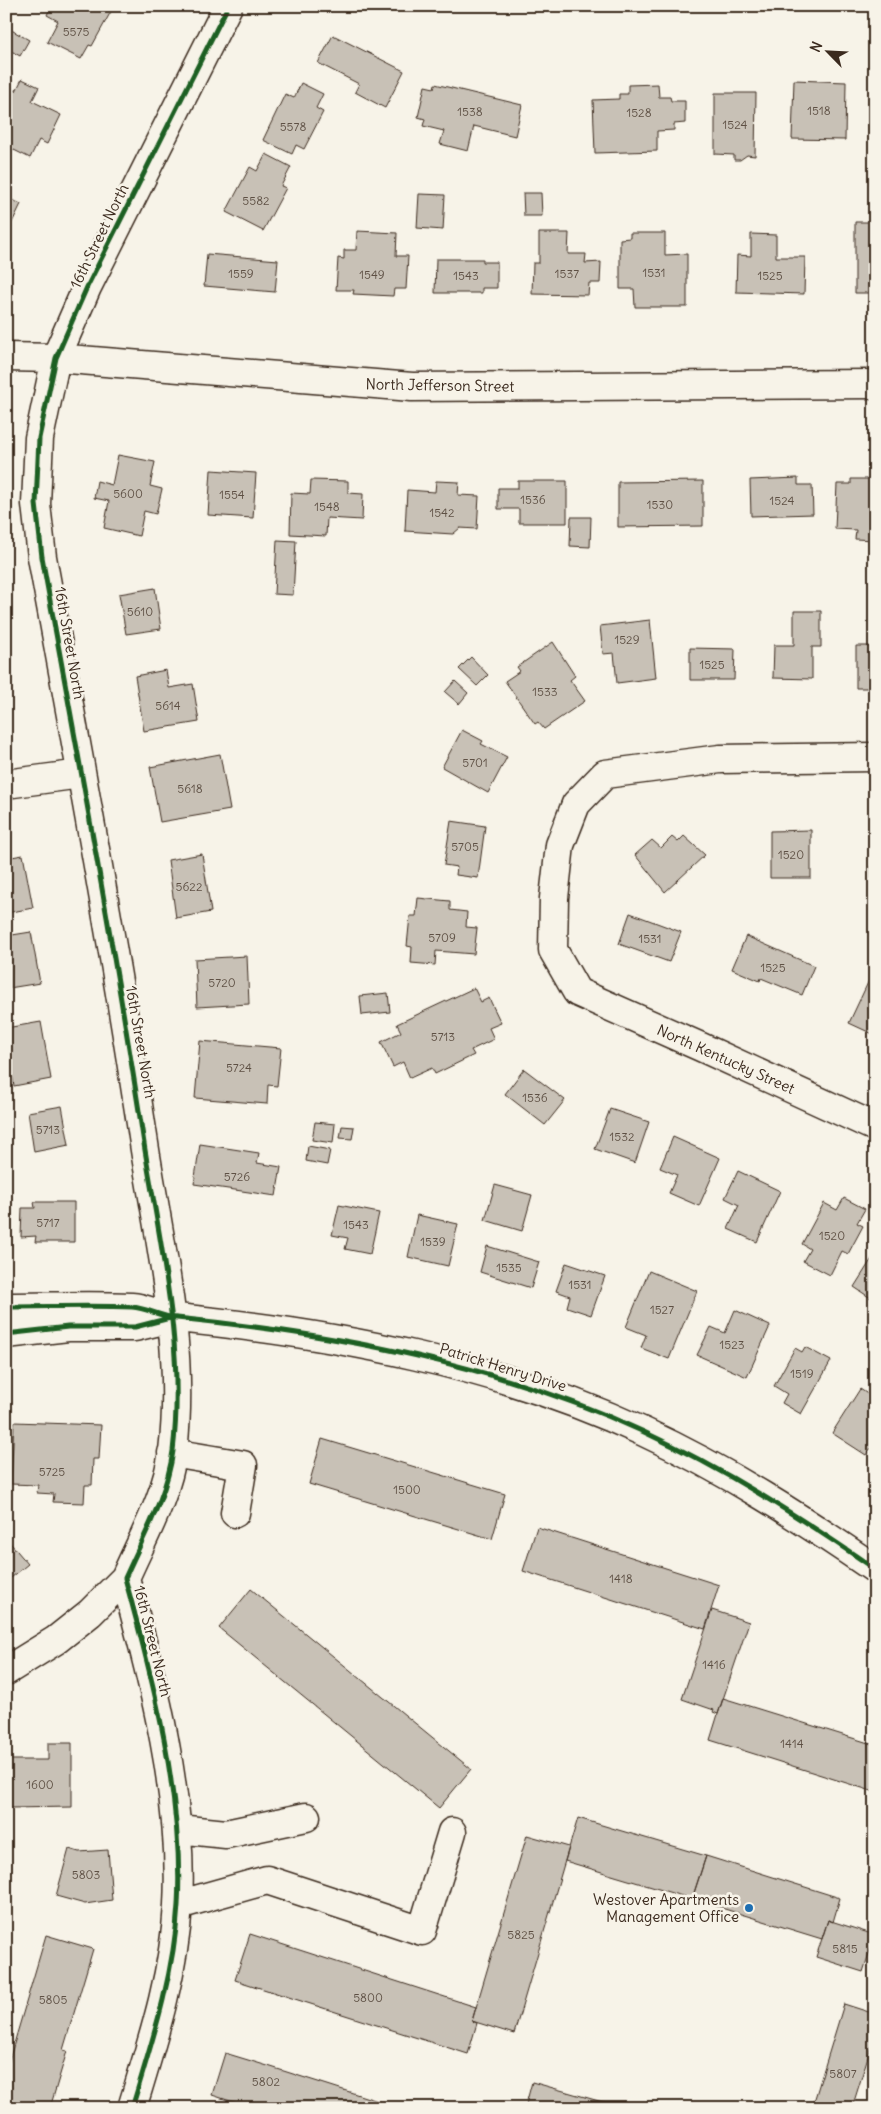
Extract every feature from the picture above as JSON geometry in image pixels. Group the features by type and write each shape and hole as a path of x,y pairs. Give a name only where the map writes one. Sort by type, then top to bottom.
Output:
{"street":[{"name":"16th Street North","path":"132,2108 158,2025 171,1964 178,1906 178,1829 156,1705 142,1640 125,1578 154,1515 172,1453 176,1371 172,1318 132,1066 42,557 36,504 40,438 56,358 87,287 228,6"},
{"name":"North Jefferson Street","path":"6,357 56,358 412,387 875,384"},
{"name":"North Kentucky Street","path":"875,757 720,759 606,774 576,804 560,845 554,898 553,950 577,992 875,1127"},
{"path":"6,784 81,774"},
{"name":"Patrick Henry Drive","path":"6,1307 134,1307 172,1318 217,1322 312,1336 425,1356 489,1374 563,1399 643,1431 732,1476 817,1529 875,1569"},
{"name":"Patrick Henry Drive","path":"6,1334 68,1327 135,1327 172,1318"},
{"path":"172,1453 243,1465 235,1513"},
{"path":"6,1671 56,1640 90,1613 125,1578"},
{"path":"178,1829 226,1834 306,1817"},
{"path":"178,1906 266,1880 422,1931 452,1832"}],"building":[{"path":"51,6 114,6 92,46 89,45 81,59 47,42 58,21 47,15"},
{"path":"6,27 29,40 20,56 6,48"},
{"path":"333,35 404,71 385,108 355,92 359,84 318,63"},
{"path":"22,79 39,87 32,101 61,115 47,144 39,140 30,158 6,146 6,86 16,91"},
{"path":"794,80 846,82 845,140 792,139"},
{"path":"301,83 323,94 316,108 323,112 304,149 296,145 292,154 263,140 285,94 294,98"},
{"path":"435,84 522,105 515,136 474,126 468,151 440,144 444,131 423,126 425,119 418,117 425,86 434,88"},
{"path":"658,84 659,97 670,97 671,101 685,101 685,123 674,124 674,130 657,131 657,151 595,153 593,100 619,99 619,94 628,94 628,85"},
{"path":"715,93 756,93 755,156 747,155 740,160 734,160 734,155 715,154"},
{"path":"266,154 291,167 281,186 286,188 263,231 226,212 250,167 257,171"},
{"path":"523,193 541,193 542,216 524,216"},
{"path":"419,194 445,195 443,230 417,228"},
{"path":"6,197 21,204 6,235"},
{"path":"855,222 875,222 875,293 855,293"},
{"path":"357,231 397,233 396,256 408,256 406,289 394,289 393,296 353,294 354,290 336,290 338,258 344,259 344,250 356,250"},
{"path":"539,233 569,233 568,254 586,254 585,263 601,262 600,283 589,283 588,295 532,294 533,263 539,263"},
{"path":"630,233 665,233 665,255 687,254 687,307 635,307 634,289 620,289 620,239 630,238"},
{"path":"751,234 776,235 776,257 805,257 804,294 736,292 737,255 751,256"},
{"path":"207,254 278,260 275,292 204,286"},
{"path":"436,259 483,259 483,262 497,262 497,288 482,288 482,293 435,293"},
{"path":"118,455 155,462 150,486 162,489 156,514 144,511 139,536 104,528 109,501 94,498 97,481 112,485"},
{"path":"211,470 256,473 253,518 208,515"},
{"path":"798,478 798,485 812,485 813,514 751,516 750,480"},
{"path":"851,479 875,479 875,540 855,539 856,530 835,529 837,484 851,484"},
{"path":"311,480 348,481 348,493 363,494 362,520 327,518 326,536 290,534 291,493 310,494"},
{"path":"436,481 459,482 458,495 479,496 477,529 460,528 453,534 405,531 407,490 435,492"},
{"path":"518,481 567,481 567,523 519,523 519,509 498,509 498,488 518,488"},
{"path":"703,481 703,526 618,527 618,482"},
{"path":"571,517 591,517 590,547 570,546"},
{"path":"277,540 296,541 293,595 274,594"},
{"path":"155,588 161,629 126,634 119,594"},
{"path":"794,611 821,611 821,647 812,647 812,679 773,678 774,645 794,645"},
{"path":"650,620 656,678 617,683 614,653 603,654 600,626"},
{"path":"553,642 575,676 570,680 585,701 544,729 538,722 535,724 505,681 520,671 517,667"},
{"path":"856,646 875,646 875,688 856,688"},
{"path":"690,648 735,649 734,680 690,680"},
{"path":"471,657 488,675 477,686 459,669"},
{"path":"166,670 169,688 193,684 199,722 144,731 135,676"},
{"path":"455,681 468,693 459,704 445,692"},
{"path":"462,730 483,741 481,744 507,757 488,793 442,767"},
{"path":"220,754 230,810 160,822 150,767"},
{"path":"451,821 485,826 478,878 456,875 457,867 444,865"},
{"path":"811,830 811,878 770,878 770,831"},
{"path":"684,836 705,855 665,892 635,855 652,840 661,848 672,837 678,842"},
{"path":"871,846 875,846 875,879 872,879"},
{"path":"202,854 211,912 176,918 168,860"},
{"path":"23,855 33,908 6,913 6,858"},
{"path":"418,898 450,901 450,910 467,912 466,927 477,928 474,954 436,951 435,965 411,963 412,947 407,946 410,916 416,916"},
{"path":"630,913 681,932 669,962 619,944"},
{"path":"31,932 40,983 9,988 6,977 6,936"},
{"path":"746,936 814,966 802,995 761,978 760,981 732,969"},
{"path":"247,956 249,1004 197,1007 195,959"},
{"path":"872,974 875,975 875,1035 849,1023"},
{"path":"474,988 481,1002 489,998 501,1023 489,1028 494,1039 471,1050 474,1055 435,1074 432,1068 410,1078 403,1062 393,1067 381,1042 401,1032 397,1024"},
{"path":"388,993 390,1012 362,1015 360,996"},
{"path":"41,1022 51,1079 14,1086 12,1074 6,1075 6,1048 9,1047 6,1028"},
{"path":"200,1041 281,1048 277,1086 268,1085 267,1104 195,1098"},
{"path":"524,1069 565,1100 545,1125 505,1094"},
{"path":"62,1106 69,1145 34,1152 28,1112"},
{"path":"610,1109 649,1122 635,1163 595,1149"},
{"path":"315,1122 335,1124 333,1143 312,1140"},
{"path":"342,1126 354,1127 352,1139 340,1138"},
{"path":"673,1137 720,1158 699,1206 669,1193 677,1175 660,1168"},
{"path":"200,1144 259,1153 257,1163 281,1167 276,1196 194,1184"},
{"path":"308,1146 330,1150 327,1165 306,1161"},
{"path":"738,1171 780,1191 757,1242 728,1229 739,1205 725,1198"},
{"path":"495,1185 532,1195 522,1231 485,1220"},
{"path":"844,1198 865,1209 857,1223 863,1226 848,1254 842,1251 830,1275 803,1261 810,1249 802,1244 824,1203 837,1210"},
{"path":"34,1202 74,1202 74,1242 35,1242 36,1236 21,1237 22,1208 35,1208"},
{"path":"339,1205 379,1213 370,1254 345,1249 348,1238 332,1235"},
{"path":"417,1215 458,1224 448,1266 408,1257"},
{"path":"487,1246 539,1262 531,1288 480,1272"},
{"path":"873,1257 875,1259 875,1301 854,1287"},
{"path":"566,1263 605,1276 591,1315 567,1307 570,1296 556,1291"},
{"path":"649,1271 697,1291 669,1359 641,1348 646,1335 626,1327"},
{"path":"735,1310 770,1326 747,1377 697,1355 711,1327 725,1333"},
{"path":"805,1347 831,1361 801,1414 782,1403 787,1394 774,1386 795,1348 802,1352"},
{"path":"860,1389 875,1399 875,1442 866,1455 832,1433"},
{"path":"14,1422 101,1425 99,1459 93,1459 92,1485 85,1485 84,1503 53,1502 54,1494 37,1493 38,1485 11,1484"},
{"path":"322,1439 505,1494 492,1539 309,1484"},
{"path":"537,1527 719,1585 705,1629 523,1571"},
{"path":"6,1538 28,1564 6,1582"},
{"path":"251,1589 471,1769 439,1808 219,1628"},
{"path":"712,1610 749,1622 718,1714 713,1712 714,1710 682,1699"},
{"path":"723,1698 875,1745 875,1792 710,1740"},
{"path":"48,1743 72,1743 72,1807 9,1808 8,1760 48,1760"},
{"path":"578,1818 706,1856 692,1899 565,1861"},
{"path":"527,1835 569,1847 514,2034 472,2021"},
{"path":"69,1849 79,1852 108,1850 112,1900 85,1904 56,1896"},
{"path":"706,1856 840,1898 833,1922 828,1920 822,1939 692,1899"},
{"path":"828,1920 875,1935 863,1972 816,1957"},
{"path":"250,1934 476,2007 472,2021 477,2023 468,2054 235,1980"},
{"path":"46,1935 93,1949 63,2050 67,2051 50,2108 6,2108 6,2071"},
{"path":"844,2004 875,2014 874,2037 852,2108 812,2108"},
{"path":"225,2053 400,2108 249,2107 212,2095"},
{"path":"532,2082 620,2107 620,2108 525,2108"}],"cycle path":[{"path":"132,2108 167,1983 176,1931 179,1865 171,1782 164,1740 156,1698 125,1578 154,1516 170,1468 176,1413 174,1337 164,1262 109,927 42,557 36,504 39,438 56,358 87,287 228,6"},
{"path":"6,1307 132,1307 171,1317 297,1333 356,1343 474,1370 588,1408 644,1432 734,1479 819,1531 875,1569"},
{"path":"6,1334 68,1327 135,1327 170,1318"}],"place":[{"name":"Westover Apartments Management Office","path":"749,1908"}]}
